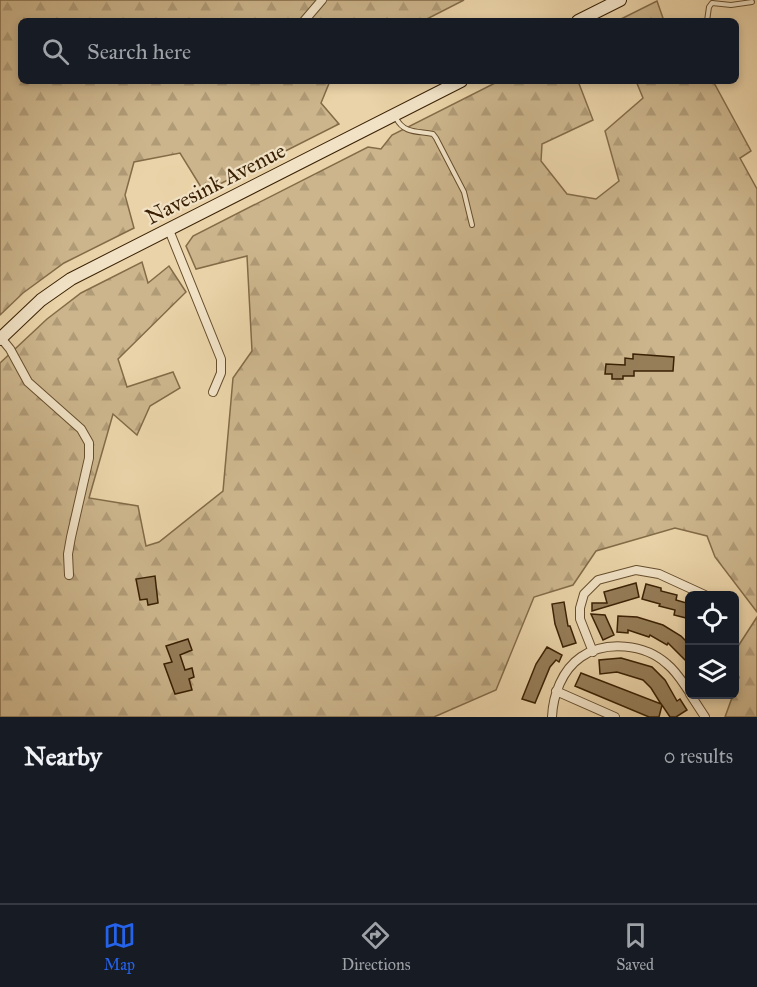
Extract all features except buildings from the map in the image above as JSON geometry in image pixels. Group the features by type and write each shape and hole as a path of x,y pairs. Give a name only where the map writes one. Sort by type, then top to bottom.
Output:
{"main road":[{"path":"584,18 620,0"},
{"name":"Navesink Avenue","path":"1,339 41,300 62,284 455,84"}],"street":[{"path":"307,18 322,0"},
{"path":"169,230 221,359 221,373 213,392"},
{"path":"1,339 10,349 28,382 81,429 89,443 89,458 68,554 69,575"},
{"path":"593,652 580,619 580,608 584,594 598,580 636,570 659,574 696,591"},
{"path":"552,717 556,691 565,675 581,657 604,648 622,646 638,649 658,657 668,664 685,686"},
{"path":"556,691 615,717"},
{"path":"693,699 704,717"}],"lane":[{"path":"707,18 711,2 731,5 752,1 757,7"},
{"path":"395,114 401,126 422,134 433,134 436,138 464,192 472,225"}],"green space":[{"path":"0,0 464,0 429,18 18,18 18,84 329,84 321,103 339,124 204,192 180,153 134,162 125,195 134,228 64,263 23,293 0,315"},
{"path":"657,1 663,18 623,18"},
{"path":"493,84 579,84 593,120 542,144 541,161 567,194 596,199 619,181 605,131 643,98 637,84 715,84 751,151 740,158 757,189 757,612 715,557 707,536 675,528 596,551 573,585 534,597 496,690 434,717 0,717 0,363 47,319 81,293 142,262 148,283 169,266 186,292 118,359 127,387 173,372 180,388 150,406 137,435 113,414 89,498 138,506 146,546 159,542 223,491 233,378 252,351 247,256 196,269 186,246 193,236 368,147 381,149 392,135"},
{"path":"757,617 757,717 725,717 732,699 739,699 739,645"}]}
